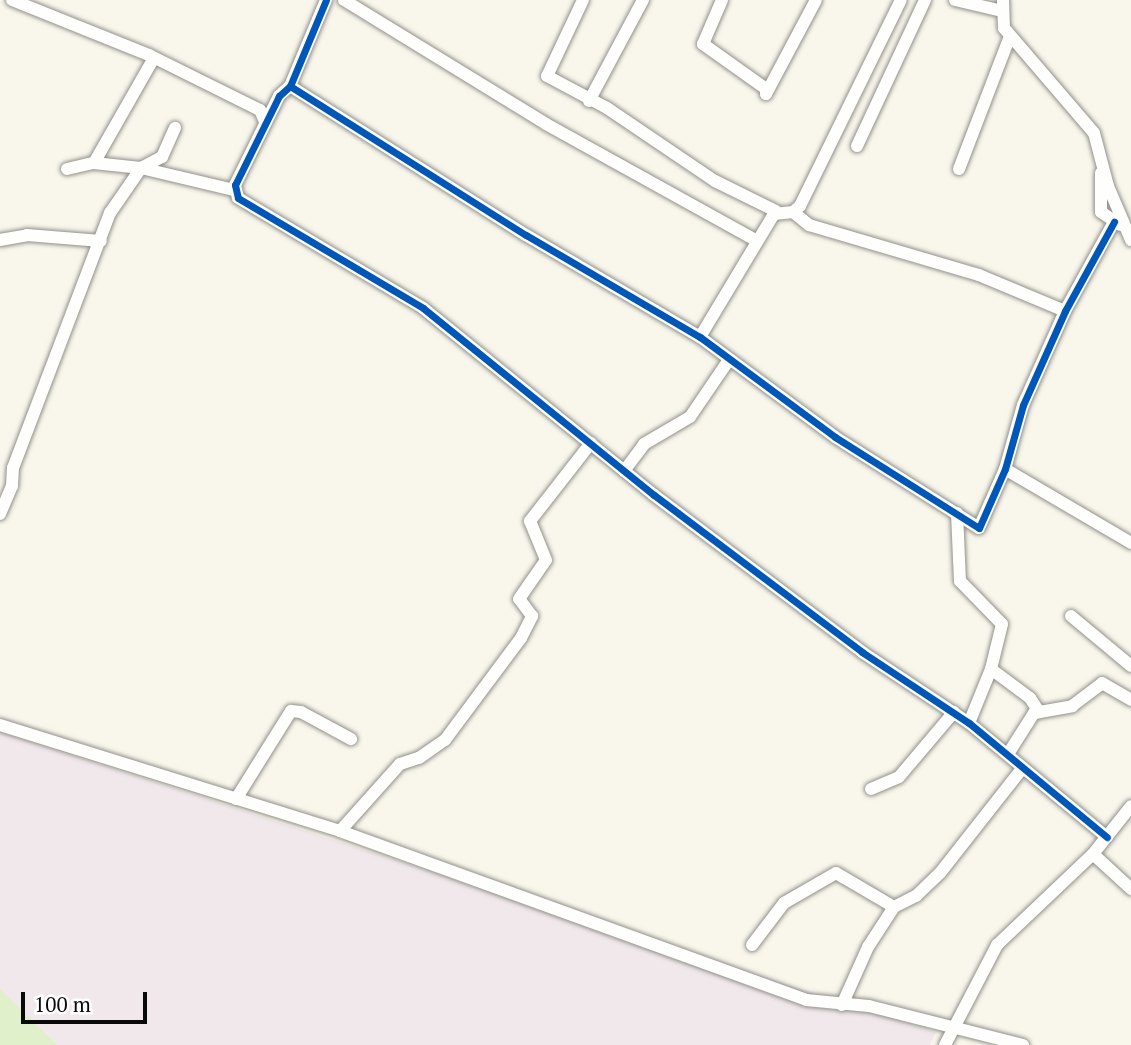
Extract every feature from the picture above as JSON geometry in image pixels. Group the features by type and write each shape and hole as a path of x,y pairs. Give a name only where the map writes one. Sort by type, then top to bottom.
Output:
{"street":[{"path":"12,0 154,58 260,110 265,122"},
{"path":"234,190 265,122 289,86 326,0"},
{"path":"344,0 546,124 757,240"},
{"path":"583,0 547,74 715,181 776,211 793,212 808,225 979,275 1065,311"},
{"path":"589,100 643,0"},
{"path":"722,0 703,44 766,89 766,94 816,0"},
{"path":"793,212 800,206 901,0"},
{"path":"857,146 925,0"},
{"path":"289,86 526,235 700,337 728,361 835,437 982,527 1005,469 1023,405 1065,311 1127,233 1087,122 1010,36 1002,6 955,0"},
{"path":"959,169 1010,36"},
{"path":"94,163 154,58"},
{"path":"0,514 11,490 13,468 110,213 141,168 162,157 175,128"},
{"path":"67,169 94,163 141,168 234,190 241,201 423,308 624,471 862,652 969,723 1008,754 1021,770 1107,837"},
{"path":"700,337 776,211"},
{"path":"0,240 27,235 101,240"},
{"path":"624,471 638,449 690,417 728,361"},
{"path":"340,831 400,764 419,758 444,740 521,638 532,616 519,599 546,560 530,521 591,443"},
{"path":"1005,469 1131,543"},
{"path":"957,513 960,581 1002,624 991,669 969,723"},
{"path":"1071,615 1131,666"},
{"path":"991,669 1030,698 1039,712"},
{"path":"1008,754 1026,722 1039,712 1072,706 1102,683 1131,700"},
{"path":"236,799 291,711 301,712 351,739"},
{"path":"871,789 900,777 954,712"},
{"path":"0,725 340,831 724,973 806,1000 869,1006 1023,1045"},
{"path":"842,1005 868,947 894,907 916,896 940,873 1021,770"},
{"path":"944,1045 1002,938 1093,853 1129,812"},
{"path":"1093,853 1131,889"},
{"path":"752,945 784,903 836,873 894,907"}],"shaded area":[{"path":"0,732 936,1032 930,1045 0,1045"}],"green space":[{"path":"0,989 57,1045 0,1045"}],"cycle path":[{"path":"326,0 290,86 279,96 235,185 238,198 423,308 654,495 862,652 969,723 1107,837"},
{"path":"290,86 526,235 700,337 835,437 979,528 1005,469 1023,405 1065,311 1114,222"}]}
